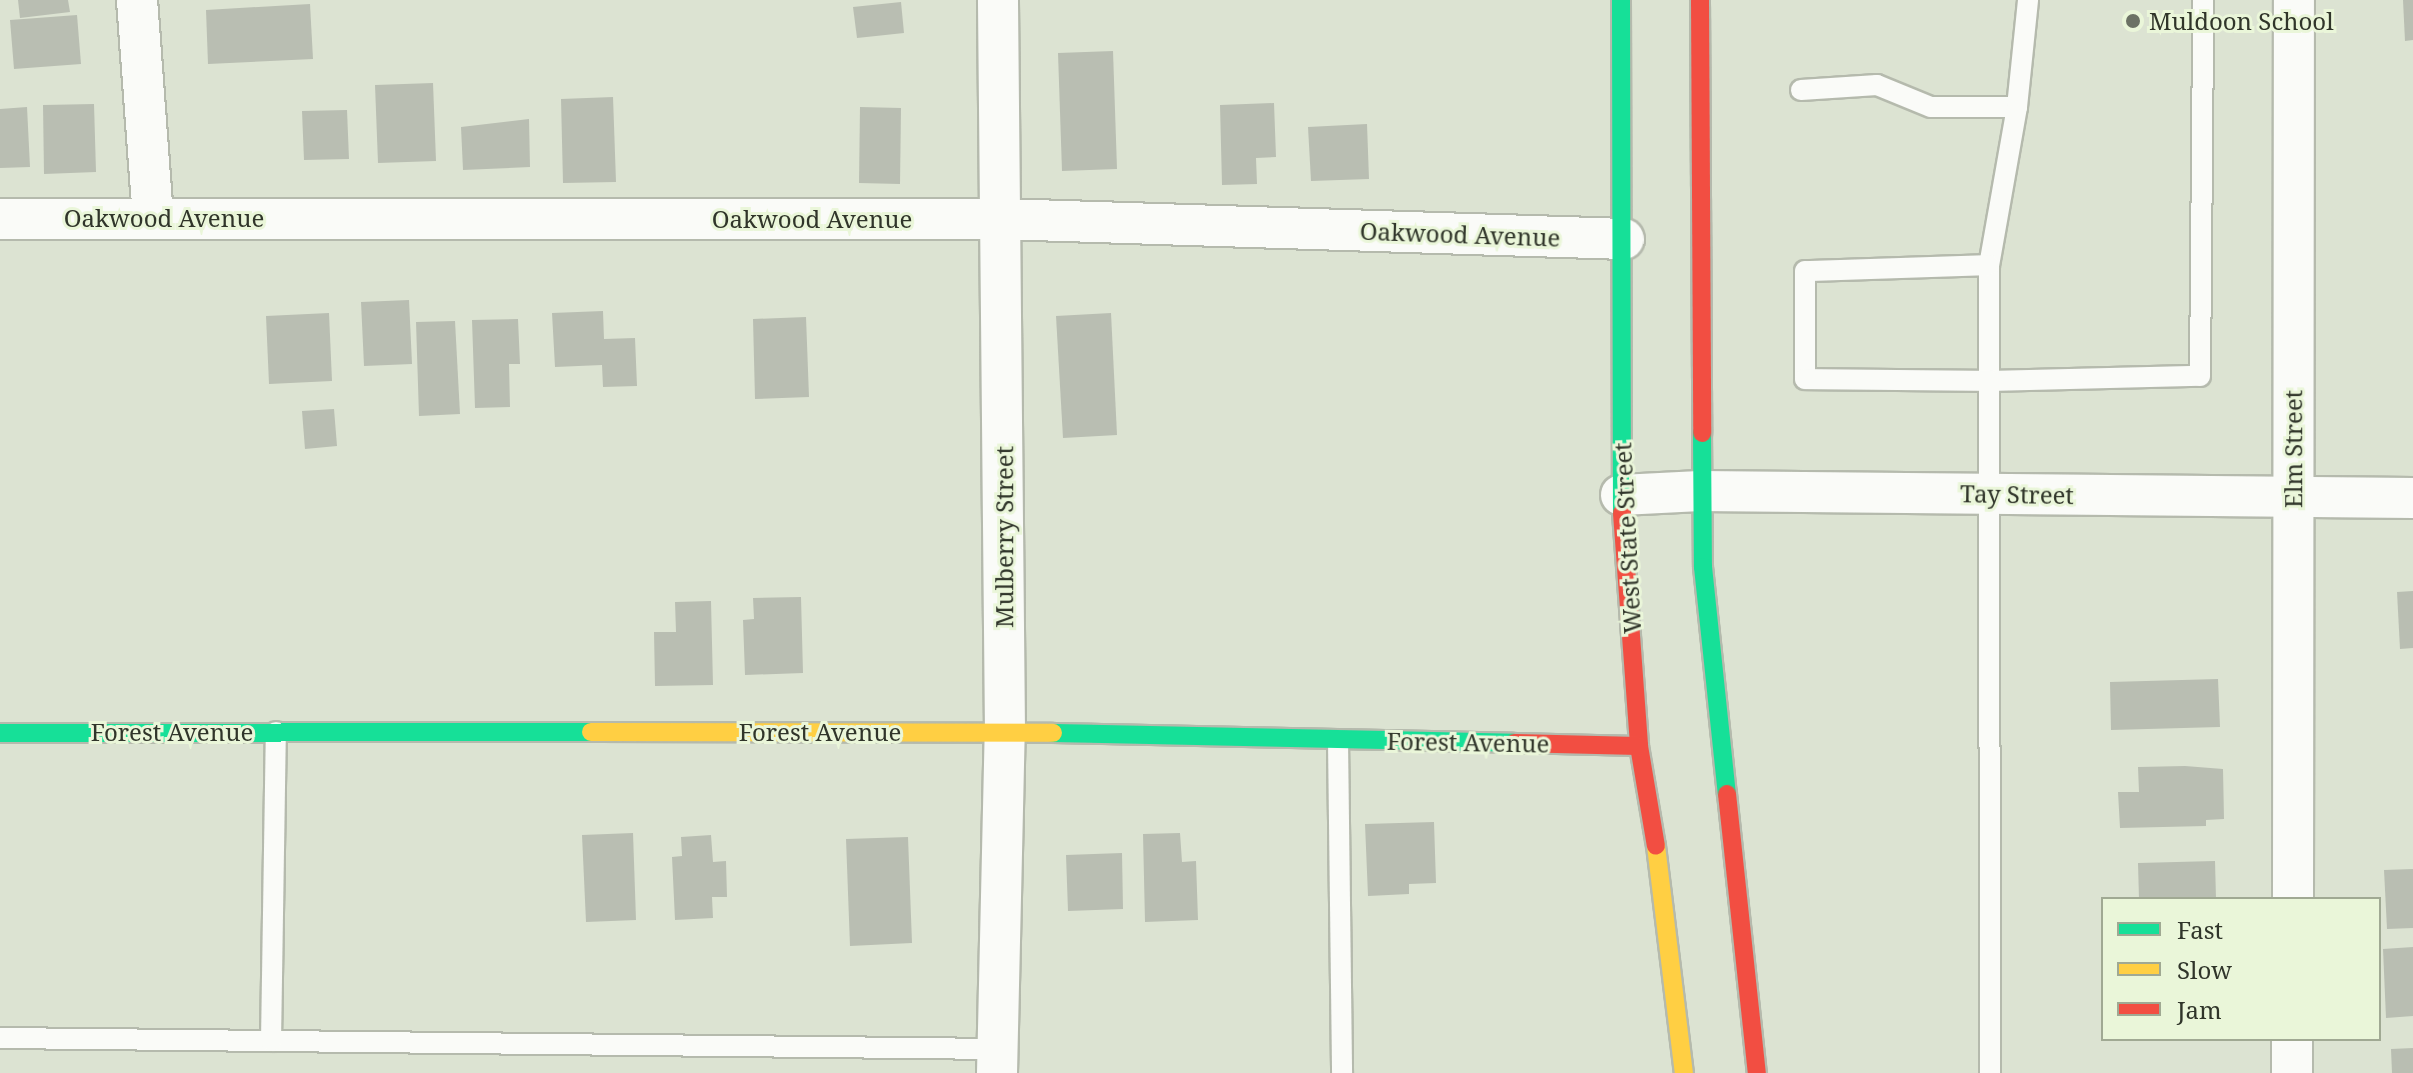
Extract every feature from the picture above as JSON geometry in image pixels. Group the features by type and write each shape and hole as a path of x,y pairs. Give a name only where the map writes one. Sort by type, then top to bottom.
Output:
{"main road":[{"name":"West State Street","path":"1621,0 1624,239 1621,495 1639,746 1670,933 1684,1073"},
{"path":"1700,0 1700,491 1703,567 1757,1073"},
{"name":"Forest Avenue","path":"0,733 1005,732 1639,746"}],"street":[{"path":"137,0 153,218"},
{"name":"Mulberry Street","path":"997,1061 1005,732 998,0"},
{"name":"Elm Street","path":"2293,897 2294,0"},
{"name":"Oakwood Avenue","path":"0,219 1002,219 1624,239"},
{"name":"Tay Street","path":"1621,495 1700,491 2413,498"},
{"path":"2292,1041 2292,1073"}],"lane":[{"path":"1990,1073 1992,494 1989,265 2017,107 2028,0"},
{"path":"1989,265 1805,271 1805,379 1989,381 2200,376 2203,0"},
{"path":"1801,90 1877,85 1931,107 2017,107"},
{"path":"271,1041 276,732"},
{"path":"1338,740 1342,1073"},
{"path":"0,1038 271,1041 997,1061"}],"building":[{"path":"18,0 68,0 70,12 20,18"},
{"path":"2403,0 2413,0 2413,40 2405,41"},
{"path":"901,2 904,33 857,38 853,7"},
{"path":"310,4 313,59 208,64 206,10"},
{"path":"77,15 81,64 14,69 10,20"},
{"path":"1113,51 1117,169 1062,171 1058,53"},
{"path":"433,83 436,161 378,163 375,85"},
{"path":"613,97 616,182 563,183 561,99"},
{"path":"1274,103 1276,157 1256,158 1257,184 1222,185 1220,105"},
{"path":"94,104 96,172 44,174 43,105"},
{"path":"27,107 30,167 0,168 0,109"},
{"path":"860,107 901,108 900,184 859,183"},
{"path":"347,110 349,159 304,160 302,111"},
{"path":"529,119 530,167 463,170 461,127"},
{"path":"1367,124 1369,179 1311,181 1308,127"},
{"path":"409,300 412,364 364,366 361,302"},
{"path":"603,311 604,339 635,338 637,386 603,387 602,365 555,367 552,313"},
{"path":"329,313 332,381 269,384 266,316"},
{"path":"1111,313 1117,435 1063,438 1056,316"},
{"path":"806,317 809,397 755,399 753,319"},
{"path":"518,319 520,364 509,364 510,407 475,408 472,320"},
{"path":"455,321 460,414 419,416 416,322"},
{"path":"334,409 337,446 305,449 302,411"},
{"path":"2413,591 2413,648 2400,649 2397,592"},
{"path":"801,597 803,673 745,675 743,620 754,619 753,598"},
{"path":"711,601 713,685 655,686 654,632 676,632 675,602"},
{"path":"2218,679 2220,727 2111,730 2110,682"},
{"path":"2138,767 2223,769 2224,819 2206,820 2206,826 2120,828 2118,792 2139,792"},
{"path":"1434,822 1436,883 1409,884 1409,894 1368,896 1365,824"},
{"path":"633,833 636,920 586,922 582,835"},
{"path":"1180,833 1182,862 1196,861 1198,920 1145,922 1143,834"},
{"path":"711,835 713,862 726,861 727,897 712,897 713,918 675,920 672,857 682,856 681,837"},
{"path":"908,837 912,943 850,946 846,839"},
{"path":"1122,853 1123,909 1068,911 1066,855"},
{"path":"2215,861 2216,897 2139,897 2138,863"},
{"path":"2413,869 2413,928 2387,929 2384,870"},
{"path":"2413,947 2413,1016 2386,1018 2383,949"},
{"path":"2413,1048 2413,1073 2392,1073 2391,1049"}],"traffic: fast":[{"path":"1621,0 1622,513"},
{"path":"1702,433 1703,567 1727,794"},
{"path":"0,733 591,732"},
{"path":"1053,733 1514,743"}],"traffic: slow":[{"path":"591,732 1053,733"},
{"path":"1656,846 1684,1073"}],"traffic: jam":[{"path":"1700,0 1702,433"},
{"path":"1622,513 1639,746 1656,846"},
{"path":"1514,743 1639,746"},
{"path":"1727,794 1757,1073"}],"place":[{"name":"Muldoon School","path":"2133,21"}]}
